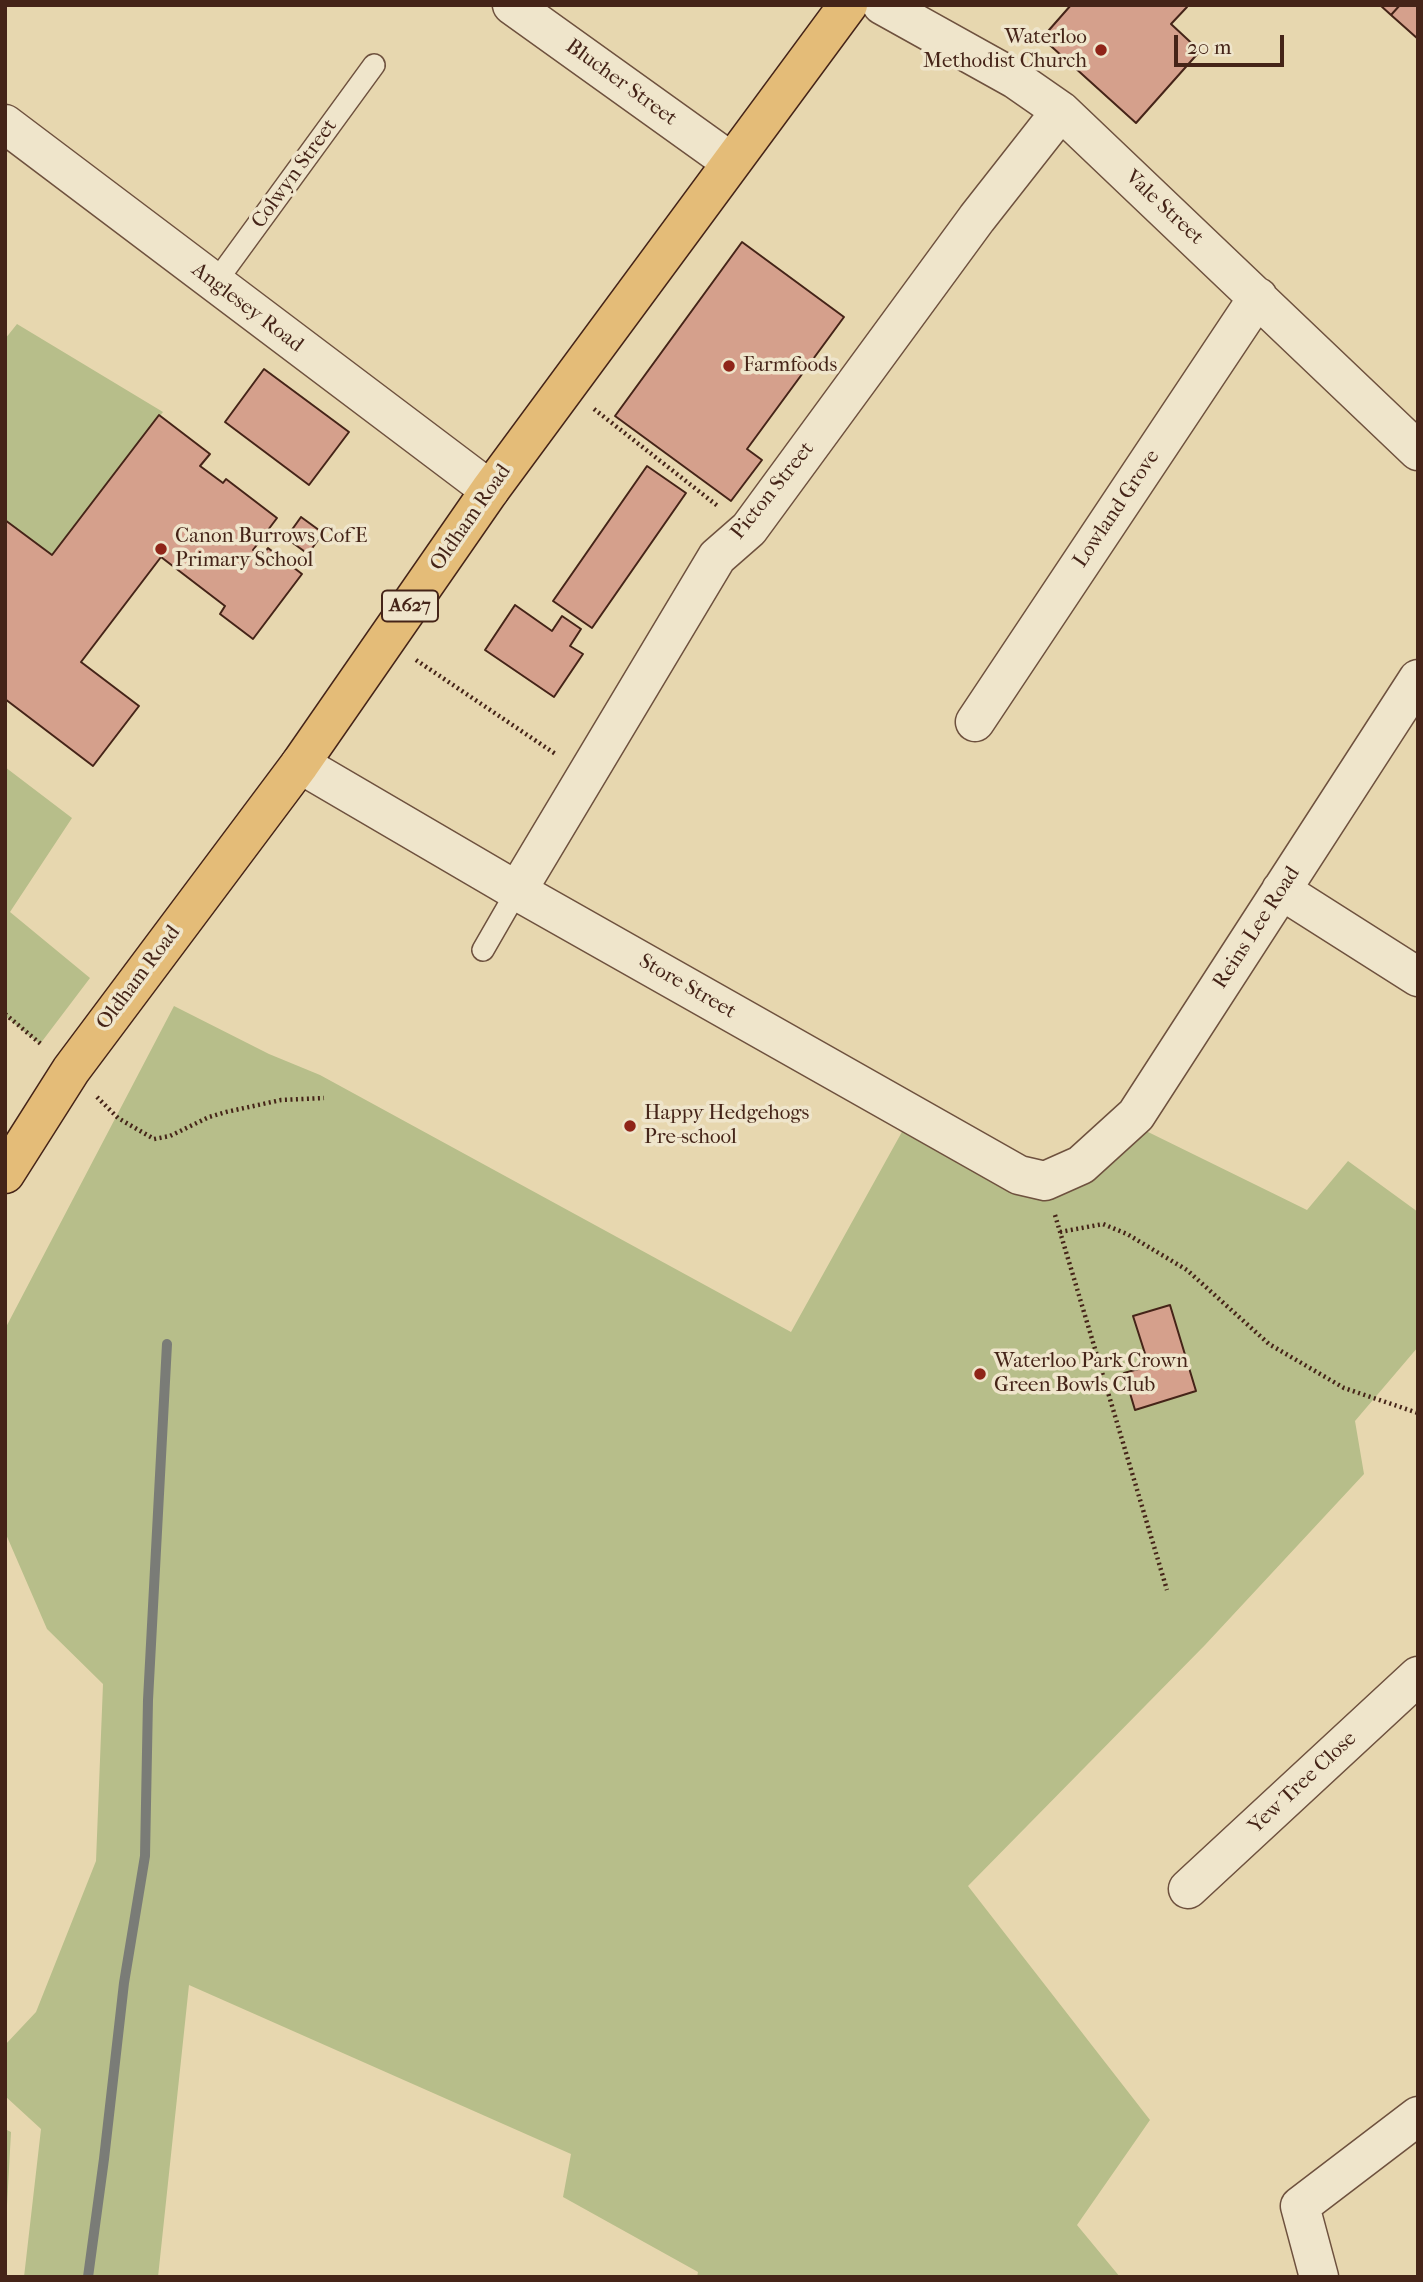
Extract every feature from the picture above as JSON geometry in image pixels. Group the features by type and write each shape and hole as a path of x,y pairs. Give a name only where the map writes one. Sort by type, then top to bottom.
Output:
{"highway":[{"name":"Oldham Road","path":"5,1174 71,1070 299,765 490,490 848,5"}],"street":[{"name":"Blucher Street","path":"512,5 731,162"},
{"name":"Vale Street","path":"882,5 1015,79 1061,111 1418,451"},
{"name":"Picton Street","path":"517,891 717,557 749,528 977,218 1061,111"},
{"name":"Anglesey Road","path":"5,124 490,490"},
{"name":"Lowland Grove","path":"975,722 1258,297"},
{"name":"Reins Lee Road","path":"1045,1181 1081,1165 1136,1115 1418,679"},
{"name":"Store Street","path":"299,765 1018,1175 1045,1181"},
{"path":"1281,890 1418,977"},
{"name":"Yew Tree Close","path":"1188,1889 1418,1676"},
{"path":"1319,2277 1300,2206 1418,2116"}],"lane":[{"name":"Colwyn Street","path":"215,284 374,65"},
{"path":"483,950 517,891"}],"path":[{"path":"565,388 749,528"},
{"path":"386,640 586,775"},
{"path":"5,1014 71,1070 118,1118 154,1139 170,1136 209,1117 226,1112 281,1100 324,1098"},
{"path":"1045,1181 1167,1590"},
{"path":"1060,1232 1103,1224 1127,1234 1186,1270 1269,1344 1344,1388 1418,1413"}],"green space":[{"path":"17,324 163,412 52,555 5,524 5,339"},
{"path":"5,767 72,818 10,912 90,978 40,1044 5,1016"},
{"path":"174,1006 269,1054 320,1075 791,1332 903,1130 1012,1187 1146,1131 1307,1210 1348,1161 1418,1212 1418,1347 1355,1421 1364,1474 1205,1645 968,1886 1150,2120 1077,2225 1120,2277 697,2277 698,2272 563,2197 571,2154 189,1985 158,2277 24,2277 41,2129 5,2096 5,2045 36,2012 96,1861 103,1684 47,1629 5,1532 5,1329"},
{"path":"5,2129 11,2132 5,2242"}],"building":[{"name":"Waterloo Methodist Church","path":"1071,5 1185,5 1187,7 1171,24 1200,51 1136,123 1042,38"},
{"path":"1380,5 1400,5 1391,15"},
{"path":"1400,5 1418,5 1418,39 1391,15"},
{"name":"Farmfoods","path":"742,242 844,317 747,449 762,460 731,501 615,416"},
{"path":"264,369 349,432 309,485 225,422"},
{"path":"159,415 210,454 200,466 223,483 226,479 277,518 253,550 262,556 268,548 302,574 253,639 220,614 225,606 161,557 81,662 139,706 93,766 5,699 5,520 52,555"},
{"path":"647,466 686,493 592,628 553,601"},
{"path":"301,517 323,533 308,554 286,538"},
{"path":"515,605 552,631 562,616 581,629 570,646 583,654 554,697 485,650"},
{"path":"1170,1305 1196,1391 1135,1410 1124,1373 1149,1366 1133,1316"}],"waterway":[{"path":"88,2277 124,1983 145,1856 148,1700 167,1344"}],"place":[{"name":"Waterloo Methodist Church","path":"1101,50"},
{"name":"Farmfoods","path":"729,366"},
{"name":"Canon Burrows CofE Primary School","path":"161,549"},
{"name":"Happy Hedgehogs Pre-school","path":"630,1126"},
{"name":"Waterloo Park Crown Green Bowls Club","path":"980,1374"}]}
